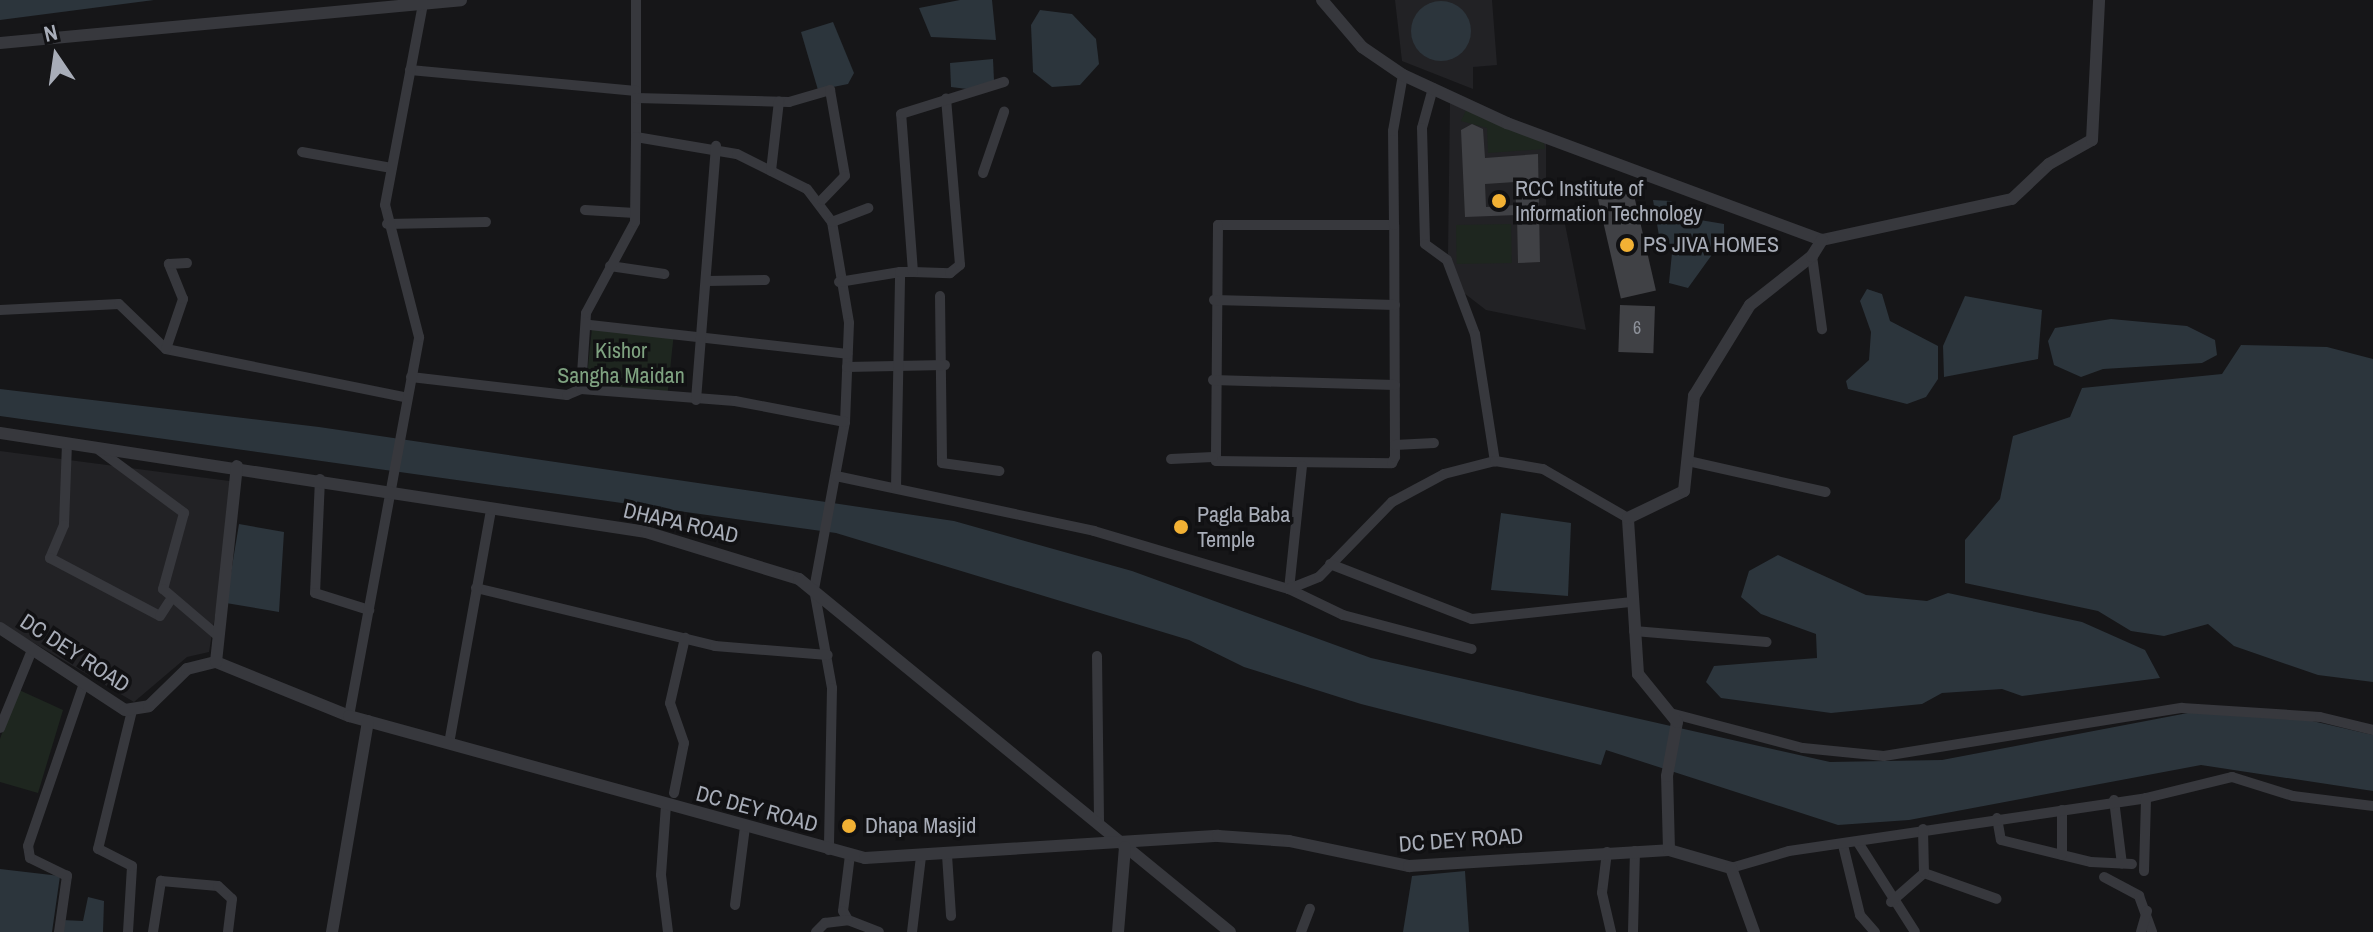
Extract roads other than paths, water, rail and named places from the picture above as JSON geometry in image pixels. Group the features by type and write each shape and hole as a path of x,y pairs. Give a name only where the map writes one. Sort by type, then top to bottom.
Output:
{"street":[{"path":"0,43 461,0"},
{"path":"581,389 590,325 588,306 635,213 636,0"},
{"path":"1322,0 1362,47 1403,75 1822,240 2012,199 2049,164 2092,140 2099,0"},
{"path":"349,716 392,491 402,401 411,377 418,319 387,224 392,168 423,3"},
{"path":"410,70 636,94 779,101 830,90 845,176 822,200"},
{"path":"1171,459 1213,457 1224,464 1383,468 1392,463 1395,445 1393,131 1403,75"},
{"path":"913,272 901,114 1004,82"},
{"path":"1433,88 1422,128 1425,244 1447,260 1475,334 1495,461"},
{"path":"839,282 900,272 950,273 960,265 946,99"},
{"path":"771,171 779,101"},
{"path":"983,173 1004,112"},
{"path":"636,137 716,146 771,171 822,200 832,222 847,354 845,422 814,589 828,655 829,850"},
{"path":"696,400 716,146"},
{"path":"302,152 392,168"},
{"path":"832,222 868,208"},
{"path":"585,210 635,213"},
{"path":"387,224 486,222"},
{"path":"1213,457 1218,225 1394,225"},
{"path":"1628,518 1676,500 1688,461 1694,396 1750,305 1812,256 1822,240"},
{"path":"1812,256 1822,329"},
{"path":"166,349 183,299 169,264 187,263"},
{"path":"610,266 664,274"},
{"path":"896,488 900,272"},
{"path":"707,281 765,280"},
{"path":"940,296 945,365 942,463 999,471"},
{"path":"1214,300 1395,305"},
{"path":"0,310 119,304 166,349 402,401"},
{"path":"590,325 702,335 847,354"},
{"path":"847,367 945,365"},
{"path":"411,377 567,395 581,389 696,400 845,422"},
{"path":"1213,380 1395,385"},
{"name":"DHAPA ROAD","path":"0,433 237,466 491,510 646,532 751,561 814,589 1230,932"},
{"path":"67,443 64,525 50,558 160,616 169,602"},
{"path":"1395,445 1434,443"},
{"path":"98,448 184,513 163,589 169,602 197,614 218,636"},
{"path":"1289,589 1330,564 1392,502 1444,474 1495,461 1543,469 1628,518"},
{"path":"1688,461 1826,492"},
{"path":"216,662 237,466"},
{"path":"1289,589 1302,466"},
{"path":"836,476 1143,543 1289,589 1343,615 1472,649"},
{"path":"320,479 315,593 369,610"},
{"path":"450,738 491,510"},
{"path":"1628,518 1638,674 1675,718 1803,748 1884,756 2182,708 2320,717 2373,730"},
{"path":"1330,564 1472,619 1632,602"},
{"path":"476,588 685,638 828,655"},
{"name":"DC DEY ROAD","path":"0,628 83,686 132,711 155,702 187,669 216,662 349,716 450,738 666,805 850,855 921,857 1125,847 1255,836 1409,866 1669,850 1731,868"},
{"path":"1634,631 1767,642"},
{"path":"674,793 684,743 670,703 685,638"},
{"path":"0,728 32,650"},
{"path":"1097,656 1099,823"},
{"path":"59,932 67,876 30,858 28,846 83,686"},
{"path":"128,932 132,866 98,849 132,711"},
{"path":"1669,850 1667,776 1675,718"},
{"path":"332,932 368,721"},
{"path":"1754,932 1731,868 1923,829 2114,800 2146,798 2232,777 2293,796 2373,806"},
{"path":"2144,871 2146,798"},
{"path":"1997,818 1997,839 2062,855 2127,864 2114,800"},
{"path":"666,805 668,932"},
{"path":"2062,810 2062,855"},
{"path":"735,905 745,827"},
{"path":"1891,902 1924,873 1923,829"},
{"path":"1859,844 1891,902 1915,932"},
{"path":"1843,845 1860,915 1875,932"},
{"path":"1118,932 1125,847"},
{"path":"1633,932 1635,851"},
{"path":"1607,852 1602,893 1611,932"},
{"path":"848,920 850,855"},
{"path":"947,855 951,916"},
{"path":"912,932 921,857"},
{"path":"1924,873 1997,899"},
{"path":"2104,877 2139,896 2147,910 2152,932"},
{"path":"153,932 161,881 218,886 232,899 228,932"},
{"path":"1301,932 1310,909"},
{"path":"2141,932 2147,910"},
{"path":"816,932 825,923 848,920 876,932"}],"place":[{"name":"RCC Institute of Information Technology","path":"1499,201"},
{"name":"PS JIVA HOMES","path":"1627,245"},
{"name":"Pagla Baba Temple","path":"1181,527"},
{"name":"Dhapa Masjid","path":"849,826"}],"park label":[{"name":"Kishor Sangha Maidan","path":"621,362"}]}
